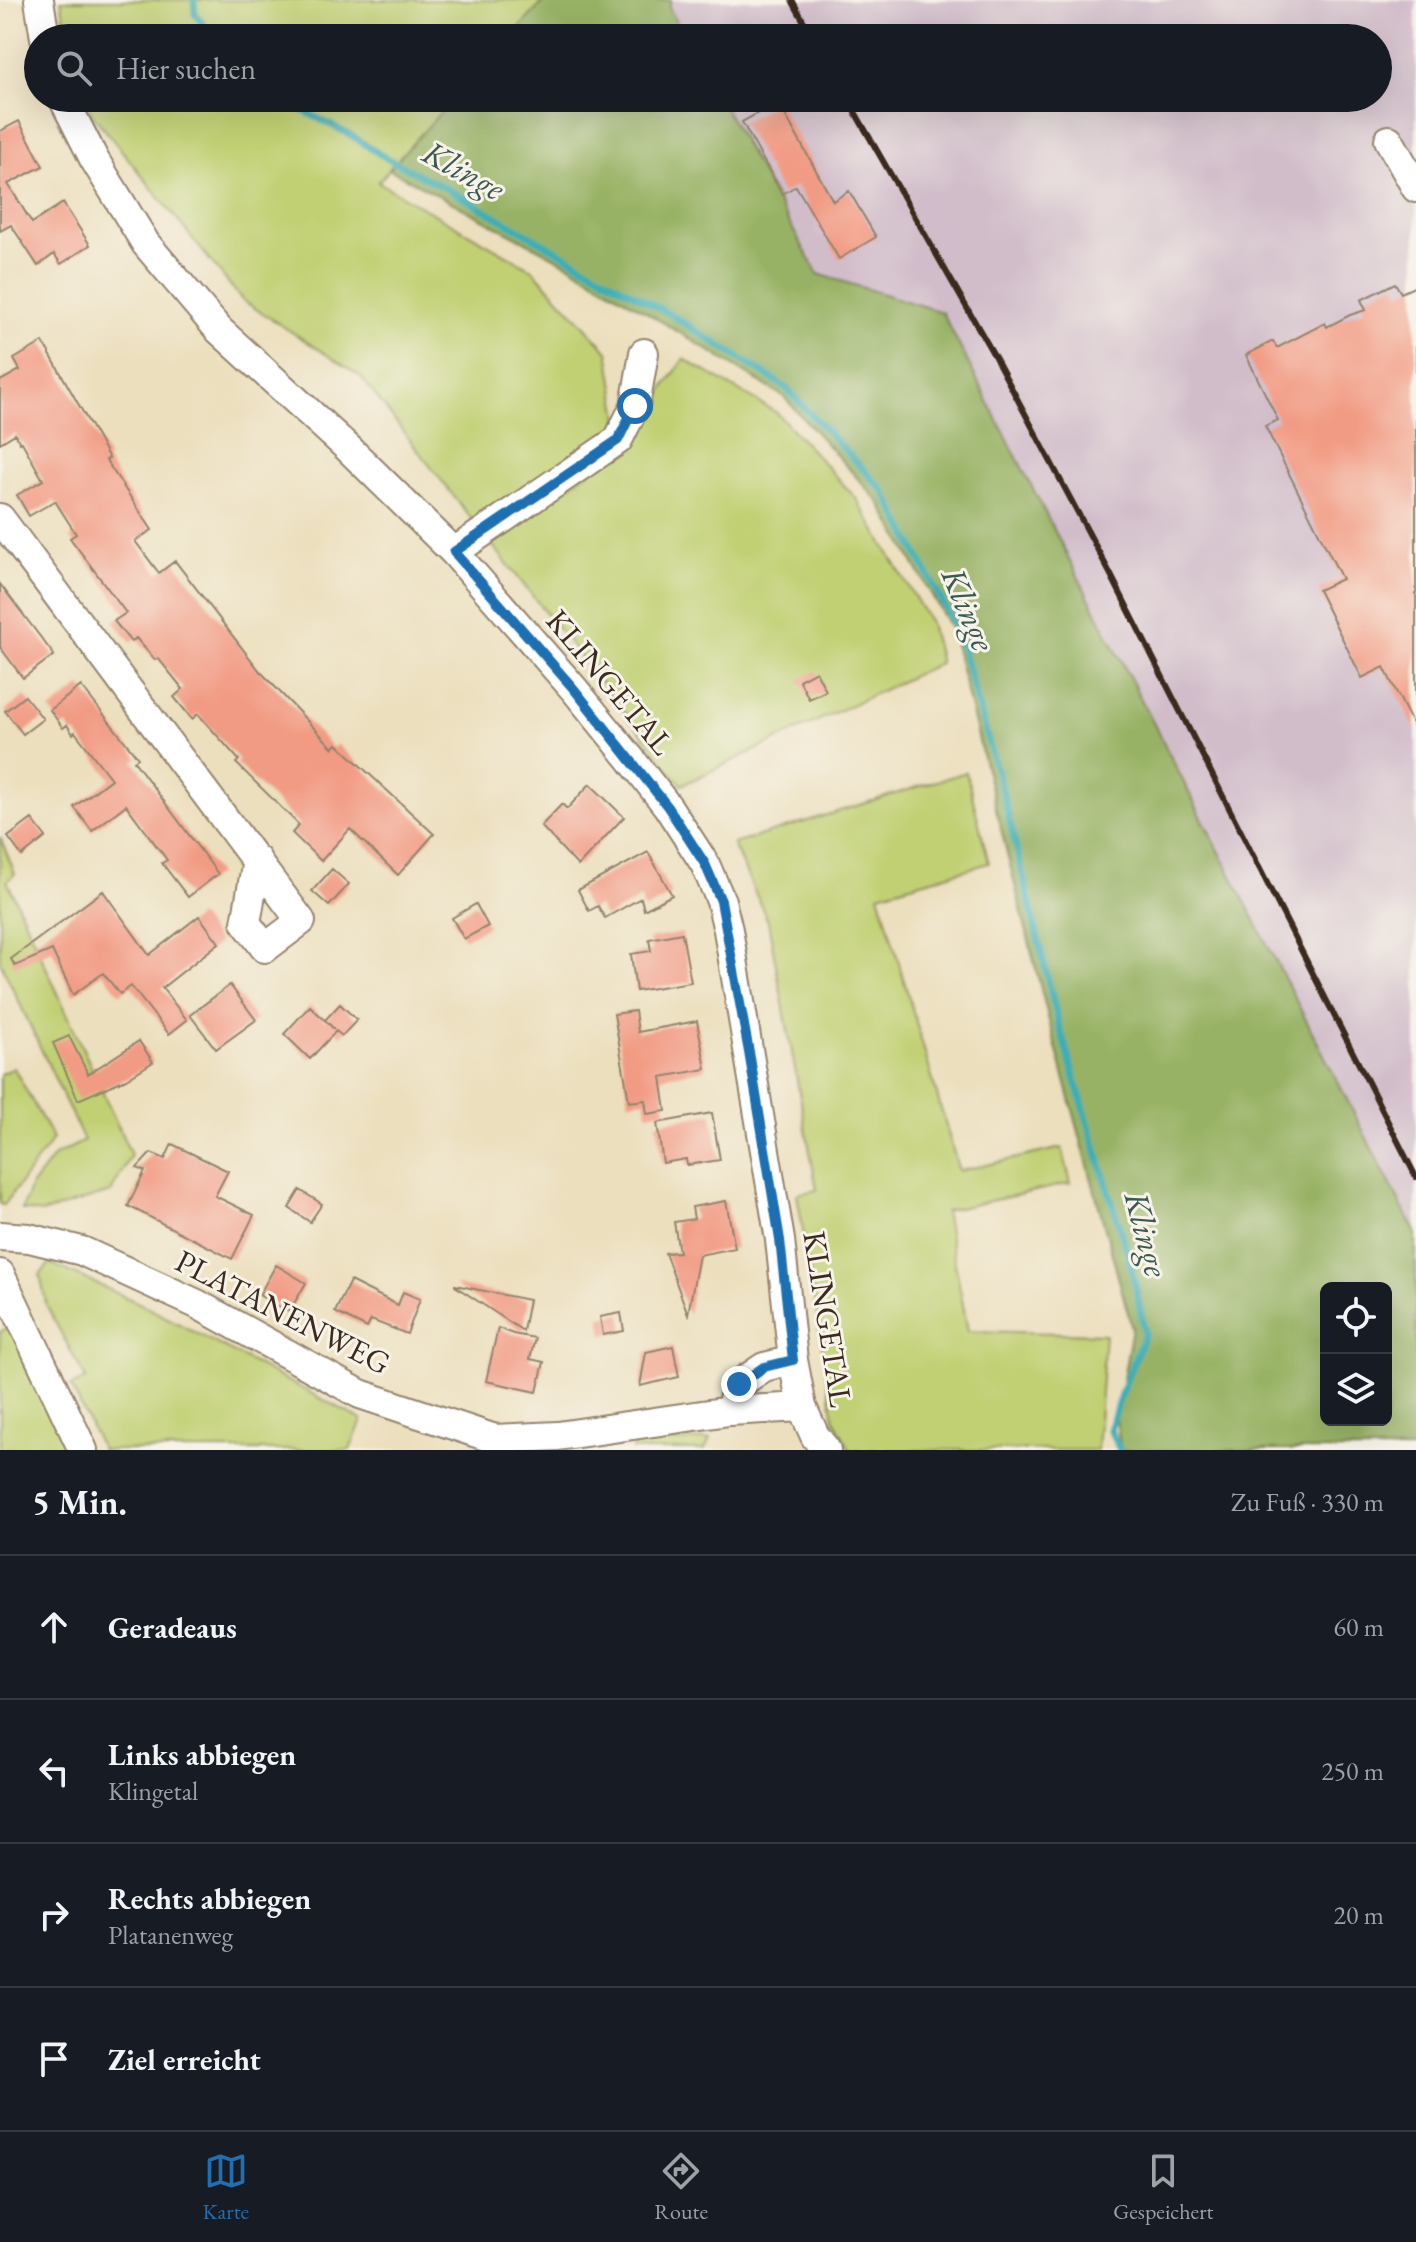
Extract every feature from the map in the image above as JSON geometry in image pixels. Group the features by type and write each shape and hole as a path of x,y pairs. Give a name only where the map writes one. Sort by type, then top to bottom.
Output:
{"street":[{"path":"39,0 43,24"},
{"name":"KLINGETAL","path":"70,112 94,159 146,244 219,330 348,448 454,552 574,689 668,807 705,864 721,901 734,961 777,1224 793,1360 802,1407 815,1436 826,1450"},
{"path":"1389,140 1416,188"},
{"path":"454,552 618,440 635,406 644,353"},
{"path":"0,518 257,860"},
{"name":"PLATANENWEG","path":"0,1236 29,1238 82,1251 197,1304 360,1394 494,1445 729,1411 802,1407"},
{"path":"0,1274 83,1450"},
{"path":"729,1411 739,1384 764,1367 793,1360"}],"shaded area":[{"path":"671,0 1416,0 1416,1234 942,312 818,274 727,112 1392,112 1392,24 678,24 669,8"}],"green space":[{"path":"61,0 545,0 523,24 65,24"},
{"path":"545,0 671,0 669,8 678,24 523,24"},
{"path":"91,112 441,112 378,182 533,270 608,351 619,418 617,429 473,521 360,376 242,300"},
{"path":"441,112 727,112 818,274 942,312 1416,1234 1416,1450 1121,1450 1116,1419 1132,1328 1051,1029 951,629 879,502 784,397 571,266 389,169"},
{"path":"684,359 777,413 856,498 930,623 940,663 682,785 490,542 622,448"},
{"path":"966,772 989,863 879,894 959,1171 1062,1148 1071,1183 945,1211 968,1331 1105,1334 1097,1450 850,1450 834,1419 797,1194 817,1190 768,921 733,844"},
{"path":"0,837 15,874 7,881 131,1155 111,1192 42,1213 22,1210 31,1186 54,1156 84,1141 0,961"},
{"path":"14,1068 53,1139 4,1205 0,1204 0,1074"},
{"path":"50,1263 141,1304 362,1420 350,1450 102,1450 71,1386 86,1379 47,1307 40,1275"},
{"path":"10,1326 67,1450 0,1450 0,1332"},
{"path":"710,1439 705,1450 632,1450 636,1444"}],"building":[{"path":"760,112 784,112 833,201 849,191 876,237 839,259 796,186 782,194 742,122"},
{"path":"19,121 43,166 8,184 32,223 63,203 90,245 61,264 54,254 38,266 11,225 0,231 0,131"},
{"path":"1395,283 1401,293 1416,286 1416,731 1384,667 1362,678 1318,590 1342,579 1265,426 1278,420 1246,355 1273,341 1277,348 1325,323 1327,327 1366,310 1361,300"},
{"path":"43,342 109,458 106,460 152,530 135,541 159,573 175,561 259,670 333,748 337,744 434,834 398,875 350,829 321,861 292,833 299,825 236,763 239,760 198,714 192,719 174,697 183,689 158,658 155,660 136,638 131,642 114,621 126,613 70,538 76,534 55,501 29,516 17,495 43,480 15,434 0,443 0,381 20,370 14,359"},
{"path":"0,584 54,655 23,678 0,647"},
{"path":"816,671 826,691 809,699 799,680"},
{"path":"81,686 138,758 134,761 218,874 188,897 162,863 167,860 126,805 92,831 74,807 111,779 75,732 73,734 67,725 63,728 50,710"},
{"path":"25,696 43,719 23,734 5,711"},
{"path":"590,784 624,817 578,866 541,826 562,804 567,809"},
{"path":"32,819 46,837 22,856 8,837"},
{"path":"648,852 672,895 644,910 641,898 605,918 598,906 589,911 578,890"},
{"path":"332,869 349,884 329,906 312,891"},
{"path":"103,891 149,955 199,916 219,943 162,988 187,1020 169,1034 131,986 120,994 103,973 73,995 52,950 15,966 11,959"},
{"path":"476,904 488,926 464,939 452,918"},
{"path":"682,933 691,982 636,991 631,954 651,951 649,939"},
{"path":"230,985 256,1020 216,1049 190,1015"},
{"path":"340,1004 357,1020 342,1036 336,1031 310,1059 284,1034 310,1006 334,1029 325,1020"},
{"path":"635,1011 638,1032 697,1021 706,1069 661,1077 666,1111 647,1114 645,1100 629,1102 614,1014"},
{"path":"69,1036 88,1074 139,1041 153,1062 126,1079 78,1100 53,1043"},
{"path":"712,1113 720,1160 687,1165 686,1159 663,1163 657,1123"},
{"path":"172,1144 228,1171 215,1196 254,1215 232,1259 128,1206 145,1171 137,1168 151,1153 165,1159"},
{"path":"300,1190 322,1204 310,1222 289,1208"},
{"path":"726,1201 735,1248 699,1255 688,1314 665,1253 679,1252 674,1222 694,1219 692,1207"},
{"path":"276,1265 306,1283 289,1312 259,1295"},
{"path":"350,1281 398,1305 403,1292 420,1299 407,1334 371,1320 367,1328 335,1312"},
{"path":"455,1286 529,1300 523,1331"},
{"path":"621,1313 624,1331 603,1335 600,1317"},
{"path":"498,1328 535,1338 530,1359 544,1362 537,1392 486,1381"},
{"path":"673,1346 679,1377 640,1386 646,1352"}],"waterway":[{"name":"Klinge","path":"194,0 195,14 203,24"},
{"name":"Klinge","path":"306,112 673,316 785,387 885,492 957,630 1004,797 1059,1025 1131,1265 1145,1333 1110,1430 1120,1450"}],"railway":[{"path":"792,0 805,24"},
{"path":"855,112 995,357 1111,575 1416,1177"}],"route":[{"path":"635,406 618,440 454,552 574,689 668,807 705,864 721,901 780,1240 793,1360 764,1367 739,1384"}]}
